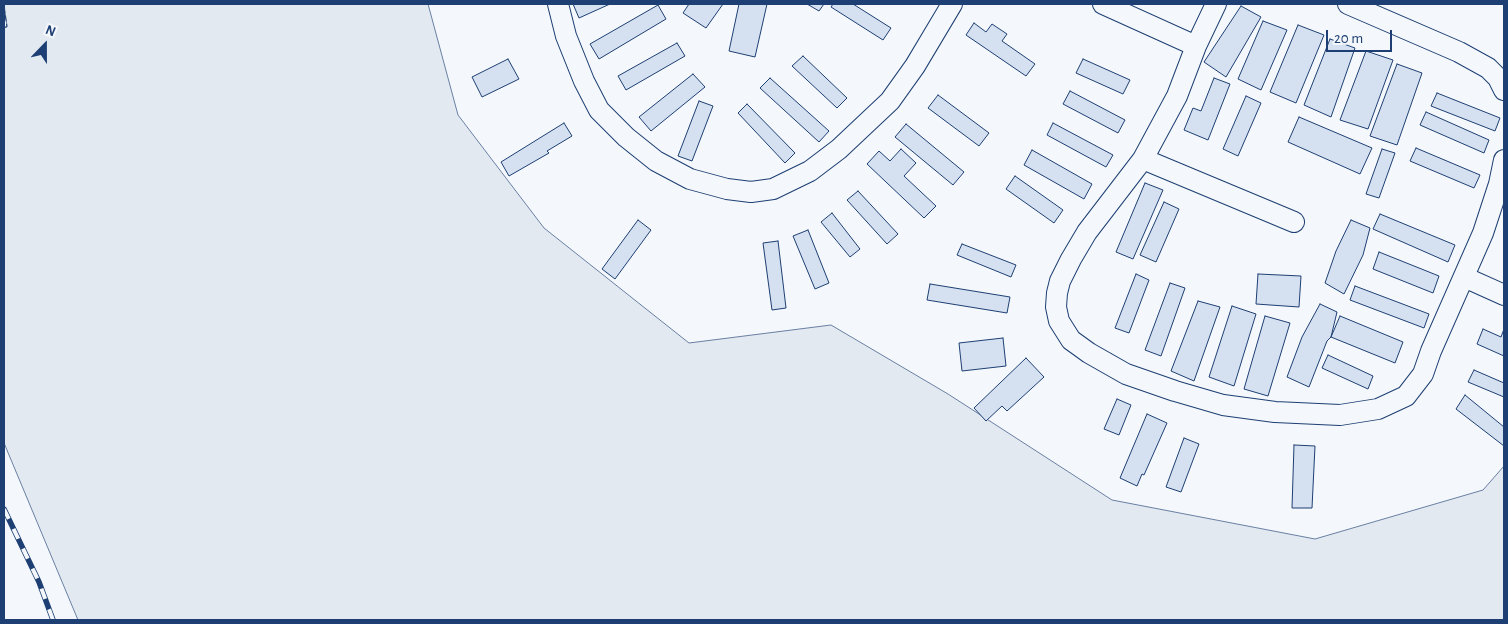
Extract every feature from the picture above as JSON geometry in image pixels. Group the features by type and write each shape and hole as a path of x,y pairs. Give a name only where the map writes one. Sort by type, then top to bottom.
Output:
{"street":[{"path":"558,4 566,36 584,81 600,110 626,137 656,161 690,179 727,189 750,192 773,189 810,171 839,149 890,101 915,66 952,4"},
{"path":"1103,4 1196,46"},
{"path":"1216,4 1196,46 1177,96 1143,159 1087,232 1067,266 1056,293 1059,321 1071,340 1089,353 1126,374 1223,405 1275,412 1340,415 1378,409 1406,396 1423,374 1483,233 1499,184 1504,160"},
{"path":"1348,4 1459,52 1488,68 1498,78 1504,90"},
{"path":"1143,159 1294,222"},
{"path":"1464,277 1504,295"}],"shaded area":[{"path":"4,4 428,4 458,115 544,228 689,343 831,325 948,394 1112,500 1315,539 1483,490 1504,466 1504,620 78,620 4,443 4,29 7,26"}],"building":[{"path":"573,4 610,4 579,18"},
{"path":"689,4 723,4 706,28 683,13"},
{"path":"739,4 767,4 755,57 729,51"},
{"path":"807,4 824,4 819,11"},
{"path":"833,4 853,4 891,28 883,40 831,7"},
{"path":"658,5 666,19 599,59 590,44"},
{"path":"1241,6 1261,17 1226,77 1204,62"},
{"path":"1263,21 1287,30 1261,90 1238,79"},
{"path":"974,23 986,32 992,24 1007,34 1002,41 1035,64 1026,76 966,35"},
{"path":"1298,25 1324,35 1296,103 1270,92"},
{"path":"1330,39 1355,48 1331,117 1304,105"},
{"path":"677,43 685,56 626,90 618,76"},
{"path":"1366,51 1393,60 1368,129 1340,120"},
{"path":"803,56 847,98 837,108 792,66"},
{"path":"508,59 519,79 482,97 472,77"},
{"path":"1083,59 1130,80 1123,94 1076,73"},
{"path":"1397,64 1422,73 1397,145 1370,136"},
{"path":"693,74 705,87 651,131 639,117"},
{"path":"770,78 829,131 819,142 760,88"},
{"path":"1214,78 1230,84 1208,140 1184,130 1193,108 1201,111"},
{"path":"1070,91 1125,120 1118,133 1063,104"},
{"path":"1437,93 1500,118 1495,131 1431,106"},
{"path":"938,95 989,133 979,146 928,108"},
{"path":"1246,96 1261,103 1238,156 1223,149"},
{"path":"699,101 713,106 692,161 678,156"},
{"path":"747,104 795,153 785,163 738,113"},
{"path":"1426,112 1489,140 1484,153 1420,125"},
{"path":"1299,117 1372,148 1360,174 1288,142"},
{"path":"564,123 572,136 547,151 549,153 509,176 501,162"},
{"path":"1053,123 1113,155 1106,167 1047,135"},
{"path":"906,124 964,172 953,185 895,137"},
{"path":"1416,148 1480,175 1474,188 1410,161"},
{"path":"901,149 916,163 904,176 936,206 924,218 867,164 879,151 890,161"},
{"path":"1382,149 1395,153 1379,198 1366,194"},
{"path":"1032,150 1092,184 1084,199 1024,165"},
{"path":"1015,176 1063,210 1054,223 1006,189"},
{"path":"1145,183 1163,190 1133,259 1116,252"},
{"path":"858,191 898,234 887,244 847,200"},
{"path":"1164,202 1179,209 1156,262 1140,255"},
{"path":"832,213 860,249 850,257 821,222"},
{"path":"1380,214 1455,245 1448,262 1373,229"},
{"path":"638,220 651,230 615,279 602,269"},
{"path":"1351,220 1370,228 1363,255 1344,294 1325,283 1336,251"},
{"path":"808,230 829,283 815,289 793,236"},
{"path":"778,241 786,308 772,310 763,243"},
{"path":"962,244 1016,265 1011,277 957,255"},
{"path":"1379,252 1439,276 1433,293 1373,269"},
{"path":"1136,274 1149,280 1129,333 1115,328"},
{"path":"1258,274 1301,276 1299,307 1256,304"},
{"path":"1170,283 1185,288 1161,356 1145,350"},
{"path":"930,284 1010,297 1007,313 927,300"},
{"path":"1355,286 1429,314 1424,328 1350,300"},
{"path":"1198,301 1220,307 1194,381 1171,371"},
{"path":"1320,304 1337,312 1331,337 1327,341 1309,387 1287,377 1302,337"},
{"path":"1232,306 1256,314 1234,386 1209,377"},
{"path":"1265,316 1290,323 1268,396 1244,389"},
{"path":"1340,316 1403,342 1395,363 1331,337"},
{"path":"1483,329 1501,337 1504,329 1504,356 1477,344"},
{"path":"1003,338 1006,366 962,371 959,343"},
{"path":"1328,355 1373,376 1368,389 1322,368"},
{"path":"1026,358 1044,377 1007,411 1002,406 986,421 974,408"},
{"path":"1474,370 1504,383 1504,397 1468,382"},
{"path":"1465,395 1504,427 1504,446 1456,409"},
{"path":"1117,399 1131,405 1119,435 1104,429"},
{"path":"1147,414 1167,423 1144,475 1142,474 1137,486 1120,478"},
{"path":"1184,438 1199,444 1181,492 1166,487"},
{"path":"1294,445 1315,446 1312,508 1292,508"}],"railway":[{"path":"4,509 39,582 53,620"}],"fence":[{"path":"4,7 7,27 4,27"}]}
